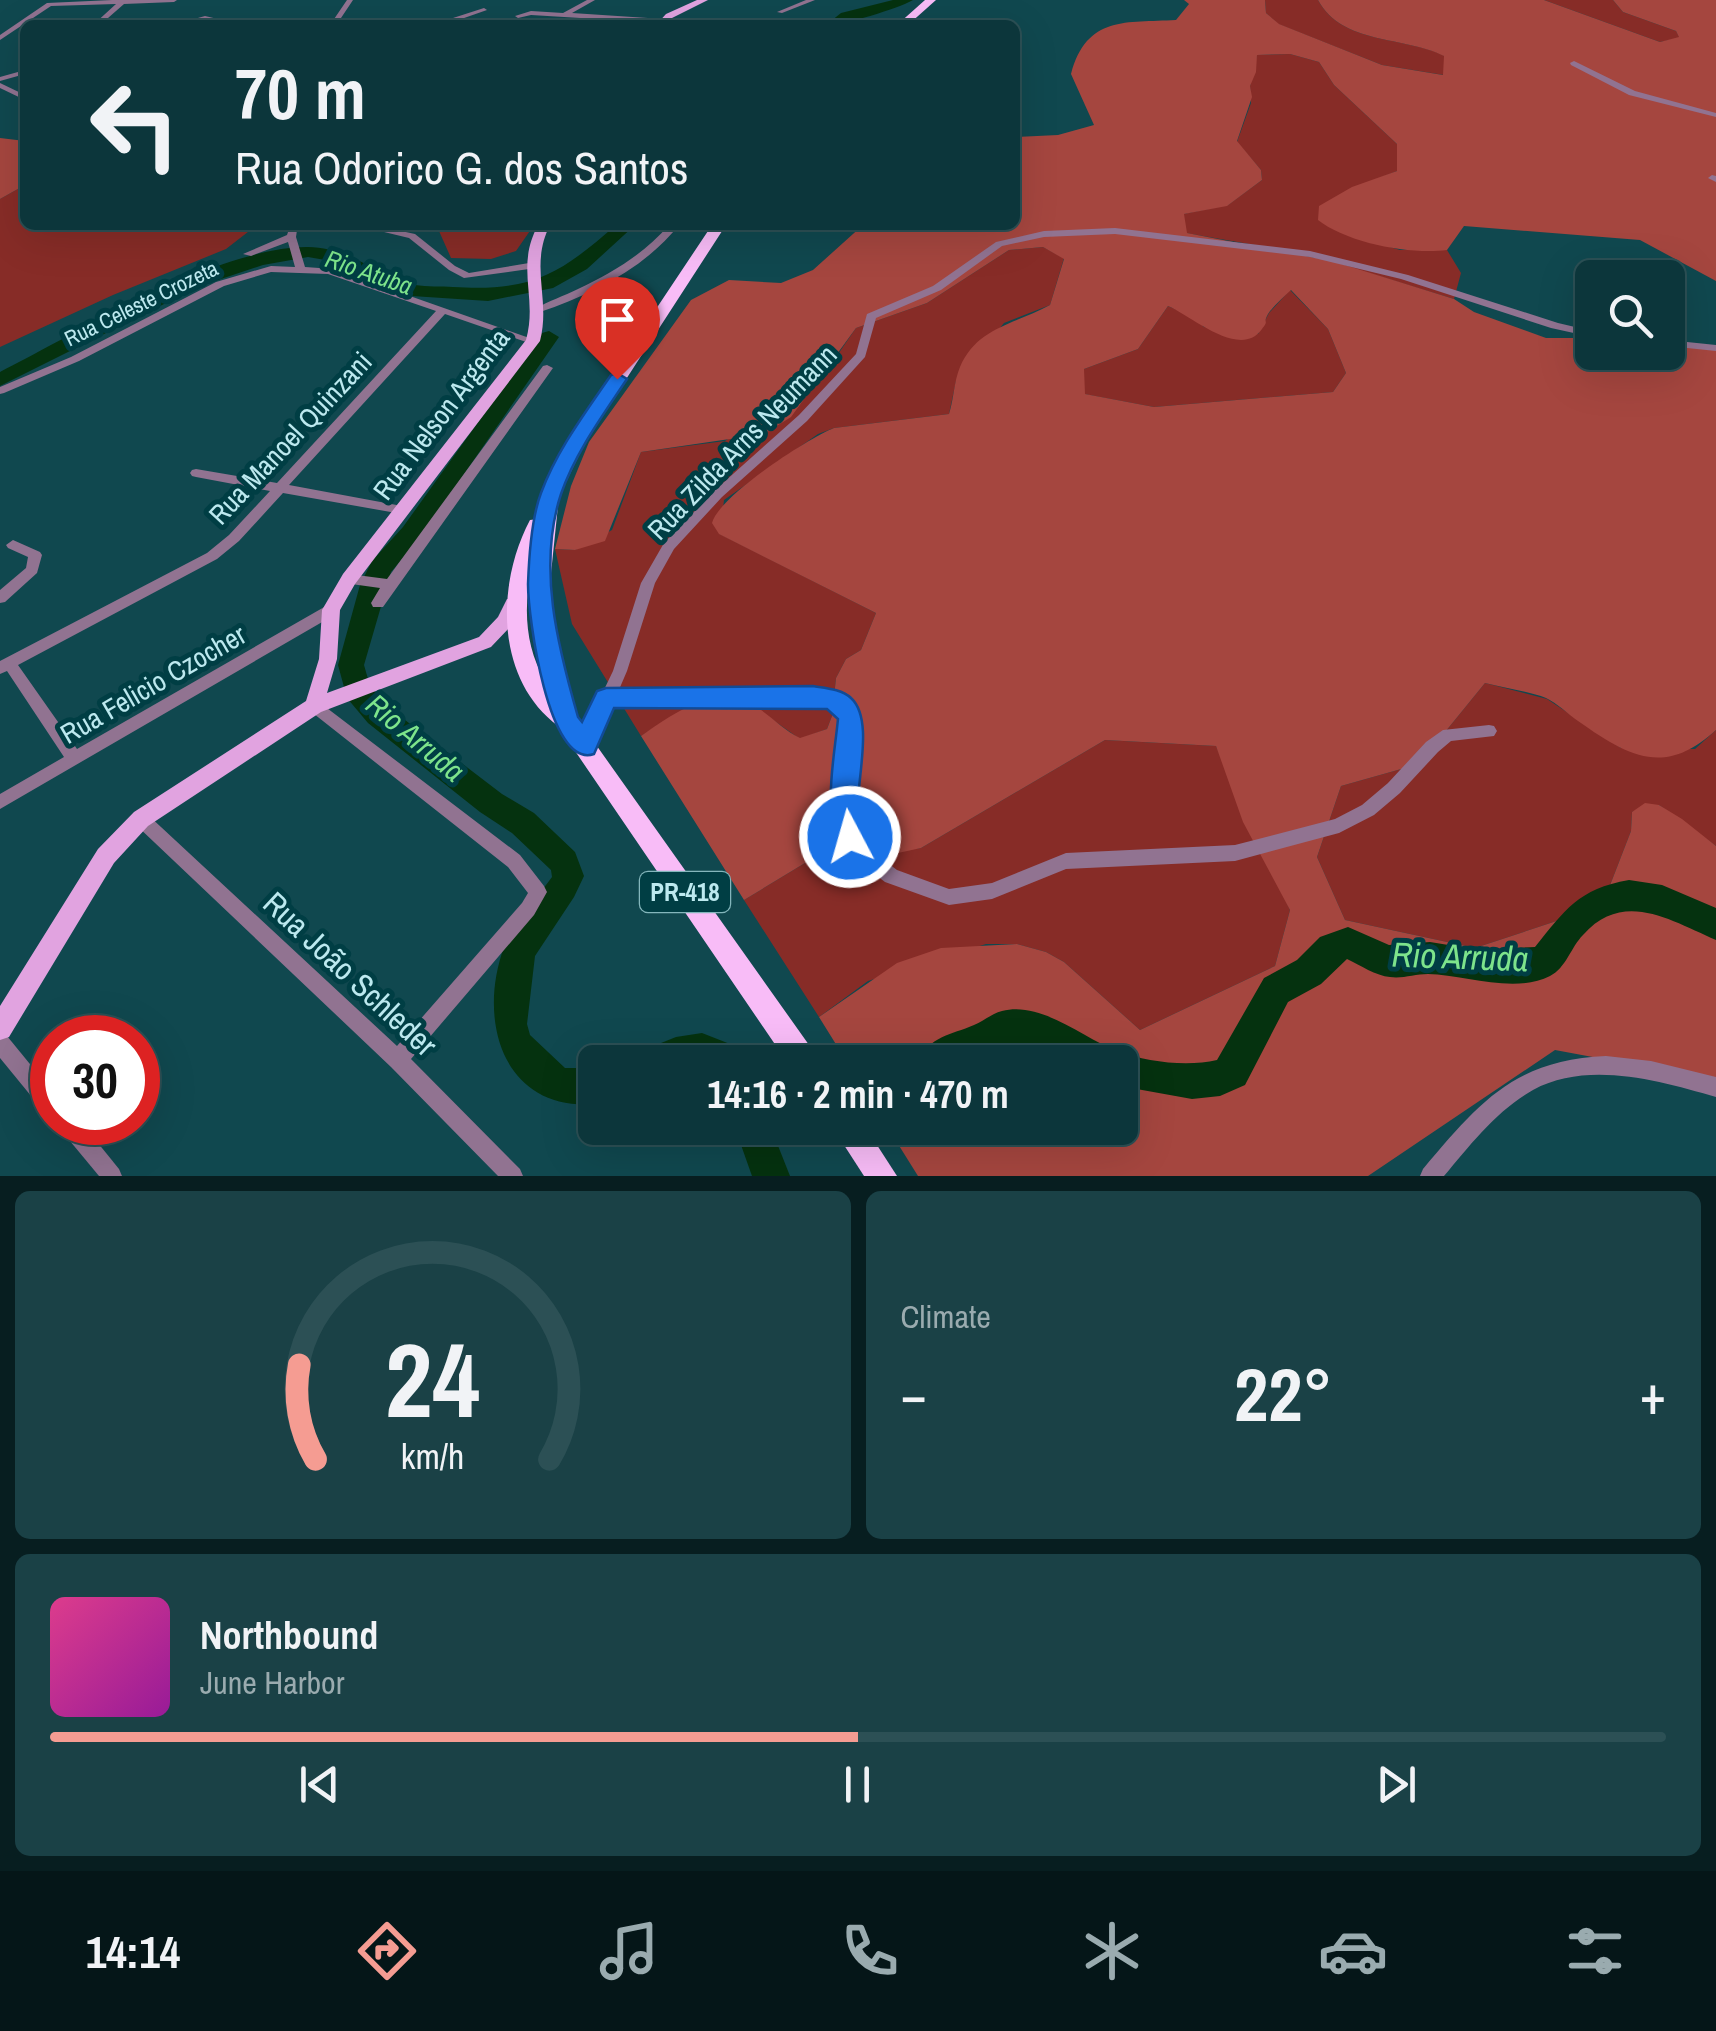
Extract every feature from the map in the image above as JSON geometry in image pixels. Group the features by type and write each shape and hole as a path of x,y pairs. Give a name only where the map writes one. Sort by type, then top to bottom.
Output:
{"highway":[{"path":"908,20 931,0"},
{"name":"PR-418","path":"715,230 576,441 550,496 540,583 544,640 567,721 792,1045"},
{"path":"550,496 533,532 513,604 519,647 531,678 550,706 567,721"},
{"path":"860,1145 882,1176"}],"main road":[{"path":"667,20 704,0"},
{"path":"540,309 530,269 541,230"},
{"name":"Rua Nelson Argenta","path":"314,706 328,659 331,610 349,578 533,341 540,324 540,309"},
{"path":"0,1028 106,856 142,819 314,706 485,642 505,621 513,604"},
{"path":"485,642 519,647"}],"street":[{"path":"26,20 49,4 174,0"},
{"path":"562,16 592,0"},
{"path":"780,12 812,0"},
{"path":"102,20 122,2"},
{"path":"454,20 484,10"},
{"path":"522,20 518,16 531,13 619,20"},
{"path":"1574,63 1632,93 1716,115"},
{"path":"292,230 290,237 297,259"},
{"path":"384,230 412,236 468,276 530,269"},
{"name":"Rua Nelson Argenta","path":"540,309 617,271 670,230"},
{"name":"Rua Zilda Arns Neumann","path":"584,746 620,670 648,582 669,546 718,494 803,418 861,356 871,316 936,288 999,244 1044,234 1114,231 1310,254 1404,276 1575,330"},
{"path":"248,254 290,237"},
{"name":"Rua Celeste Crozeta","path":"0,391 75,359 220,284 297,259 533,341"},
{"name":"Rua Manoel Quinzani","path":"5,665 212,556 234,538 444,310"},
{"path":"1685,344 1716,348"},
{"name":"Rua Nelson Argenta","path":"378,604 547,368"},
{"path":"196,473 402,510"},
{"path":"0,598 32,570 35,554 13,545"},
{"path":"349,578 390,584"},
{"name":"Rua Felicio Czocher","path":"0,802 331,610"},
{"path":"5,665 74,758"},
{"path":"606,698 813,696 842,705 850,718 844,812 850,837 867,858 891,876 949,897 992,891 1066,861 1235,853 1325,830 1368,810 1448,736 1489,731"},
{"path":"314,706 514,862 538,892 398,1060"},
{"name":"Rua João Schleder","path":"142,819 398,1060 514,1176"},
{"path":"0,1043 30,1079"},
{"path":"1430,1176 1480,1118 1538,1077 1604,1064 1659,1070 1716,1087"},
{"path":"86,1145 112,1176"}],"shaded area":[{"path":"1184,0 1265,0 1266,13 1279,24 1382,65 1443,75 1444,56 1342,25 1318,0 1544,0 1660,42 1679,37 1676,31 1623,12 1613,0 1716,0 1716,281 1685,264 1685,260 1677,260 1640,240 1464,226 1447,250 1416,251 1380,246 1330,228 1318,220 1319,206 1352,187 1397,171 1397,144 1334,85 1319,62 1290,54 1257,55 1250,86 1252,97 1237,141 1261,170 1262,180 1227,206 1184,214 1187,233 1332,261 1454,299 1474,312 1546,338 1575,338 1575,370 1685,370 1685,343 1716,350 1716,730 1680,753 1647,757 1596,734 1546,698 1485,683 1419,764 1341,786 1317,857 1345,920 1475,948 1602,906 1631,831 1632,812 1645,803 1659,805 1716,846 1716,1080 1555,1050 1368,1176 918,1176 899,1145 1138,1145 1138,1045 836,1045 819,1017 897,963 941,948 1017,944 1064,962 1140,1030 1275,966 1290,910 1243,822 1216,746 1105,740 921,848 810,860 744,900 641,736 692,705 721,698 749,703 800,738 827,729 836,678 846,659 861,650 876,613 719,534 712,523 746,484 834,428 949,414 958,372 967,354 987,335 1050,305 1064,259 1043,247 1009,250 927,303 856,328 791,417 764,434 641,452 605,541 575,550 555,549 571,486 589,442 691,300 729,280 781,283 813,270 857,230 1020,230 1020,137 1058,135 1094,125 1071,74 1087,41 1098,32 1125,23 1176,20 1189,4","holes":["1291,290 1328,329 1346,373 1333,392 1154,407 1085,394 1084,369 1138,349 1168,306 1229,338 1253,337 1262,329 1270,311"]},
{"path":"1265,0 1318,0 1342,25 1445,56 1444,75 1382,65 1278,24 1266,13"},
{"path":"1544,0 1613,0 1623,12 1676,31 1680,38 1660,42"},
{"path":"1290,54 1319,62 1334,85 1397,144 1397,171 1343,193 1373,242 1400,250 1447,250 1461,273 1454,299 1306,254 1186,233 1183,214 1228,205 1262,180 1261,170 1237,142 1251,103 1250,86 1257,55"},
{"path":"0,138 20,140 20,188 0,199"},
{"path":"20,188 20,230 251,230 226,249 0,347 0,199"},
{"path":"531,230 516,251 491,259 451,258 439,231"},
{"path":"1043,247 1064,258 1050,305 1004,323 956,381 949,414 834,428 818,434 724,500 720,534 876,613 861,650 846,659 836,678 827,729 800,739 749,703 688,707 641,736 572,624 555,549 575,550 612,530 641,452 725,441 825,373 856,328 927,303 1009,250"},
{"path":"1290,290 1328,329 1346,373 1333,392 1154,407 1084,394 1084,369 1138,349 1168,306 1194,317 1204,327 1258,334 1269,313"},
{"path":"1485,683 1547,699 1621,748 1695,749 1716,730 1716,846 1659,805 1632,812 1631,831 1602,906 1475,948 1345,920 1317,857 1341,786 1419,764"},
{"path":"1105,740 1216,746 1290,910 1275,966 1140,1030 1064,962 1017,944 986,944 868,981 819,1017 744,900 810,860 921,848"}],"waterway":[{"name":"Rio Atuba","path":"839,20 907,0"},
{"name":"Rio Atuba","path":"0,380 194,282 260,260 308,252 336,257 412,290 488,295 547,284 581,265 620,230"},
{"name":"Rio Arruda","path":"549,337 411,533 381,567 372,585 351,665 357,690 378,715 491,803 523,823 564,862 568,876 563,887 519,951 510,1024 515,1045 553,1082 578,1087"},
{"name":"Rio Arruda","path":"1138,1072 1207,1081 1232,1072 1276,990 1309,972 1332,948 1348,943 1388,961 1430,958 1479,967 1542,963 1576,919 1594,906 1629,895 1662,900 1716,924"},
{"name":"Rio Arruda","path":"967,1045 1002,1029 1016,1028 1070,1045"},
{"name":"Rio Arruda","path":"759,1145 771,1176"}],"route":[{"path":"617,379 576,441 550,496 540,583 544,640 567,721 584,746 606,698 813,696 832,700 842,705 850,718 844,812 850,837"}]}
